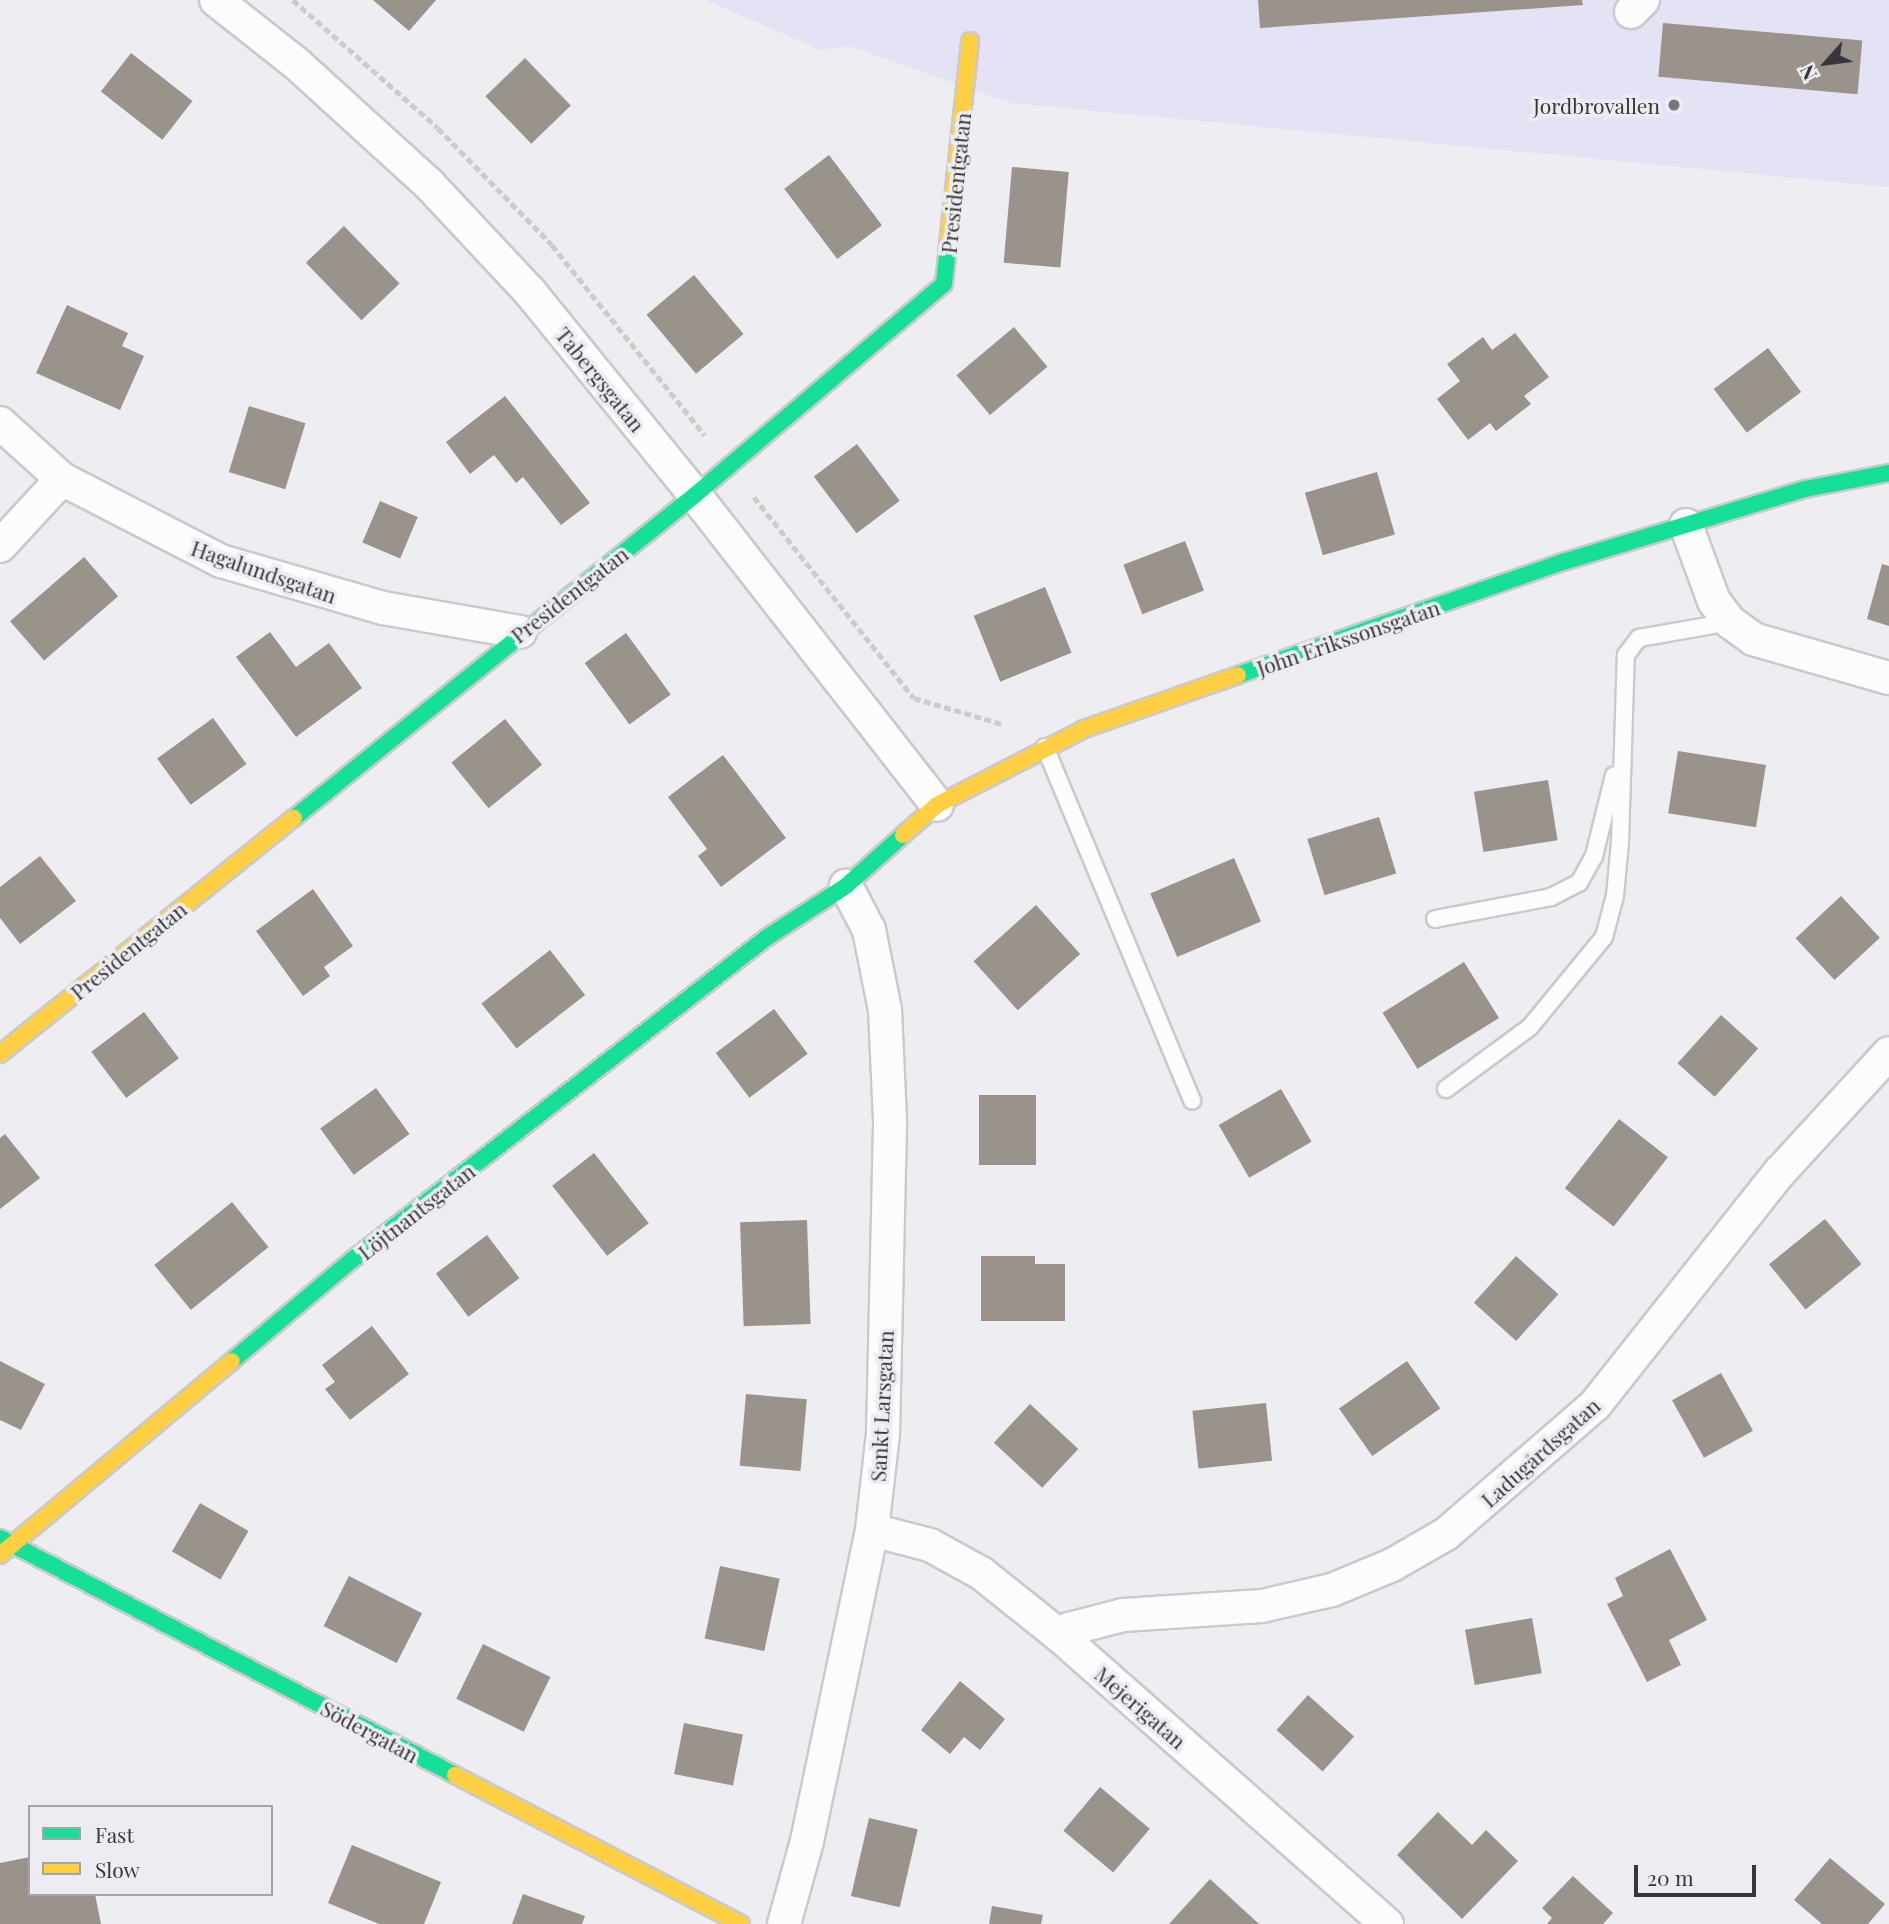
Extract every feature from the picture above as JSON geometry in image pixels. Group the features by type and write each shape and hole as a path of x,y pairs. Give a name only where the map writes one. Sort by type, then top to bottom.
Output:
{"street":[{"name":"Tabergsgatan","path":"216,0 297,64 428,183 530,292 695,495 937,805"},
{"name":"Presidentgatan","path":"0,1054 520,632 695,495 944,284 970,41"},
{"name":"Hagalundsgatan","path":"0,423 62,478 155,531 233,565 383,608 520,632"},
{"name":"John Erikssonsgatan","path":"846,886 937,805 1045,747 1175,697 1686,524 1805,489 1889,473"},
{"path":"0,546 62,478"},
{"path":"1686,524 1714,601 1730,622 1754,639 1889,678"},
{"name":"Sankt Larsgatan","path":"784,1924 807,1841 872,1530 883,1434 890,1120 885,1010 869,930 846,886"},
{"name":"Löjtnantsgatan","path":"0,1555 7,1541 352,1260 766,938 846,886"},
{"name":"Ladugårdsgatan","path":"1060,1636 1069,1629 1123,1615 1262,1606 1332,1590 1391,1565 1446,1534 1595,1405 1780,1172 1889,1053"},
{"name":"Mejerigatan","path":"872,1530 930,1545 981,1573 1060,1636 1387,1924"},
{"name":"Södergatan","path":"7,1541 741,1924"}],"lane":[{"path":"1446,1089 1530,1027 1604,937 1615,896 1626,655 1639,638 1730,622"},
{"path":"1045,747 1192,1101"},
{"path":"1435,919 1551,897 1579,883 1594,856 1620,748"}],"path":[{"path":"293,0 438,128 552,245 914,698 1003,725 1022,758"}],"shaded area":[{"name":"Jordbrovallen","path":"706,0 1889,0 1889,187 1010,103 849,46 820,50"}],"building":[{"path":"373,0 436,0 409,31"},
{"path":"1258,0 1582,0 1583,5 1260,28"},
{"path":"1663,23 1862,40 1858,94 1658,77"},
{"path":"131,53 192,101 162,140 101,92"},
{"path":"525,58 571,105 531,144 485,96"},
{"path":"829,155 882,225 837,259 784,189"},
{"path":"1012,167 1069,172 1060,268 1004,263"},
{"path":"344,226 400,284 361,320 306,263"},
{"path":"694,275 743,334 696,374 647,315"},
{"path":"67,305 128,333 122,346 144,356 120,410 36,373"},
{"path":"1014,327 1047,367 990,415 957,375"},
{"path":"1515,333 1549,377 1524,396 1531,404 1496,431 1490,423 1468,440 1437,399 1460,381 1447,364 1483,337 1492,350"},
{"path":"1768,348 1801,392 1747,433 1714,389"},
{"path":"505,396 590,503 561,525 523,477 516,483 494,455 470,474 446,442"},
{"path":"249,406 305,423 285,489 229,472"},
{"path":"857,444 900,501 857,533 814,476"},
{"path":"1377,472 1395,534 1323,555 1305,493"},
{"path":"380,501 418,517 400,558 362,542"},
{"path":"1185,541 1204,590 1142,614 1123,565"},
{"path":"84,557 118,596 44,661 10,621"},
{"path":"1882,564 1889,566 1889,626 1867,619"},
{"path":"1045,587 1072,653 1000,682 974,616"},
{"path":"270,632 296,667 329,643 362,688 296,737 236,657"},
{"path":"626,633 671,694 629,724 585,663"},
{"path":"213,718 247,764 191,805 157,759"},
{"path":"505,719 542,765 489,808 451,762"},
{"path":"1678,751 1766,765 1756,827 1668,813"},
{"path":"723,755 786,838 721,887 698,856 707,849 668,797"},
{"path":"1548,780 1558,840 1483,852 1474,792"},
{"path":"1379,817 1396,873 1325,895 1307,839"},
{"path":"40,856 76,901 20,944 0,918 0,887"},
{"path":"1234,858 1261,922 1177,957 1150,894"},
{"path":"313,889 353,946 324,967 330,976 303,996 256,931"},
{"path":"1841,896 1880,938 1835,980 1796,938"},
{"path":"1036,905 1080,954 1018,1010 974,961"},
{"path":"550,950 585,995 517,1048 481,1004"},
{"path":"1464,962 1499,1018 1418,1069 1383,1013"},
{"path":"774,1009 808,1054 749,1098 716,1053"},
{"path":"144,1012 179,1058 126,1098 91,1052"},
{"path":"1721,1015 1758,1048 1715,1097 1678,1063"},
{"path":"376,1088 410,1134 354,1175 320,1129"},
{"path":"1281,1089 1312,1142 1249,1178 1219,1125"},
{"path":"979,1095 1036,1095 1036,1165 979,1165"},
{"path":"1619,1119 1668,1157 1614,1227 1565,1188"},
{"path":"5,1134 40,1178 0,1209 0,1138"},
{"path":"594,1153 649,1223 607,1256 552,1186"},
{"path":"232,1202 269,1247 191,1310 154,1265"},
{"path":"1825,1219 1862,1264 1806,1309 1769,1264"},
{"path":"807,1220 811,1324 744,1326 740,1222"},
{"path":"487,1235 519,1278 468,1317 436,1274"},
{"path":"981,1256 1035,1256 1035,1264 1065,1264 1065,1321 981,1321"},
{"path":"1516,1256 1558,1294 1516,1341 1474,1303"},
{"path":"372,1326 409,1374 350,1420 325,1389 335,1382 322,1365"},
{"path":"0,1361 45,1384 21,1430 0,1420"},
{"path":"1407,1361 1440,1409 1372,1456 1339,1409"},
{"path":"1721,1373 1753,1431 1704,1458 1672,1400"},
{"path":"746,1394 807,1399 800,1471 740,1466"},
{"path":"1266,1403 1272,1461 1198,1468 1192,1411"},
{"path":"1030,1404 1078,1449 1042,1488 994,1443"},
{"path":"200,1503 248,1531 220,1579 172,1551"},
{"path":"1670,1549 1707,1620 1669,1640 1681,1665 1647,1682 1607,1604 1623,1596 1615,1578"},
{"path":"720,1566 780,1579 764,1651 705,1638"},
{"path":"349,1576 422,1613 397,1663 324,1626"},
{"path":"1532,1618 1542,1673 1475,1685 1465,1630"},
{"path":"483,1644 550,1677 524,1732 456,1699"},
{"path":"960,1681 1005,1719 980,1750 964,1737 950,1754 921,1730"},
{"path":"1308,1695 1354,1736 1323,1771 1277,1730"},
{"path":"684,1723 743,1734 733,1785 674,1774"},
{"path":"1100,1787 1150,1829 1113,1872 1063,1831"},
{"path":"1438,1812 1472,1845 1486,1830 1518,1861 1462,1919 1397,1855"},
{"path":"869,1818 918,1829 900,1907 851,1896"},
{"path":"352,1845 441,1882 424,1924 379,1924 328,1903"},
{"path":"28,1857 28,1896 95,1896 101,1924 0,1924 0,1863"},
{"path":"1830,1858 1885,1904 1868,1924 1822,1924 1794,1900"},
{"path":"1573,1876 1613,1913 1603,1924 1547,1924 1552,1918 1542,1908"},
{"path":"1210,1879 1259,1924 1169,1924"},
{"path":"523,1894 585,1916 582,1924 512,1924"},
{"path":"992,1906 1043,1915 1041,1924 989,1924"}],"traffic: fast":[{"path":"294,818 695,495 944,284 948,245"},
{"path":"1238,675 1563,562 1805,489 1889,473"},
{"path":"232,1361 352,1260 766,938 846,886 903,835"},
{"path":"0,1538 455,1775"}],"traffic: slow":[{"path":"948,245 970,41"},
{"path":"903,835 937,805 1084,729 1238,675"},
{"path":"0,1054 294,818"},
{"path":"0,1555 232,1361"},
{"path":"455,1775 741,1924"}],"place":[{"name":"Jordbrovallen","path":"1674,105"}]}
